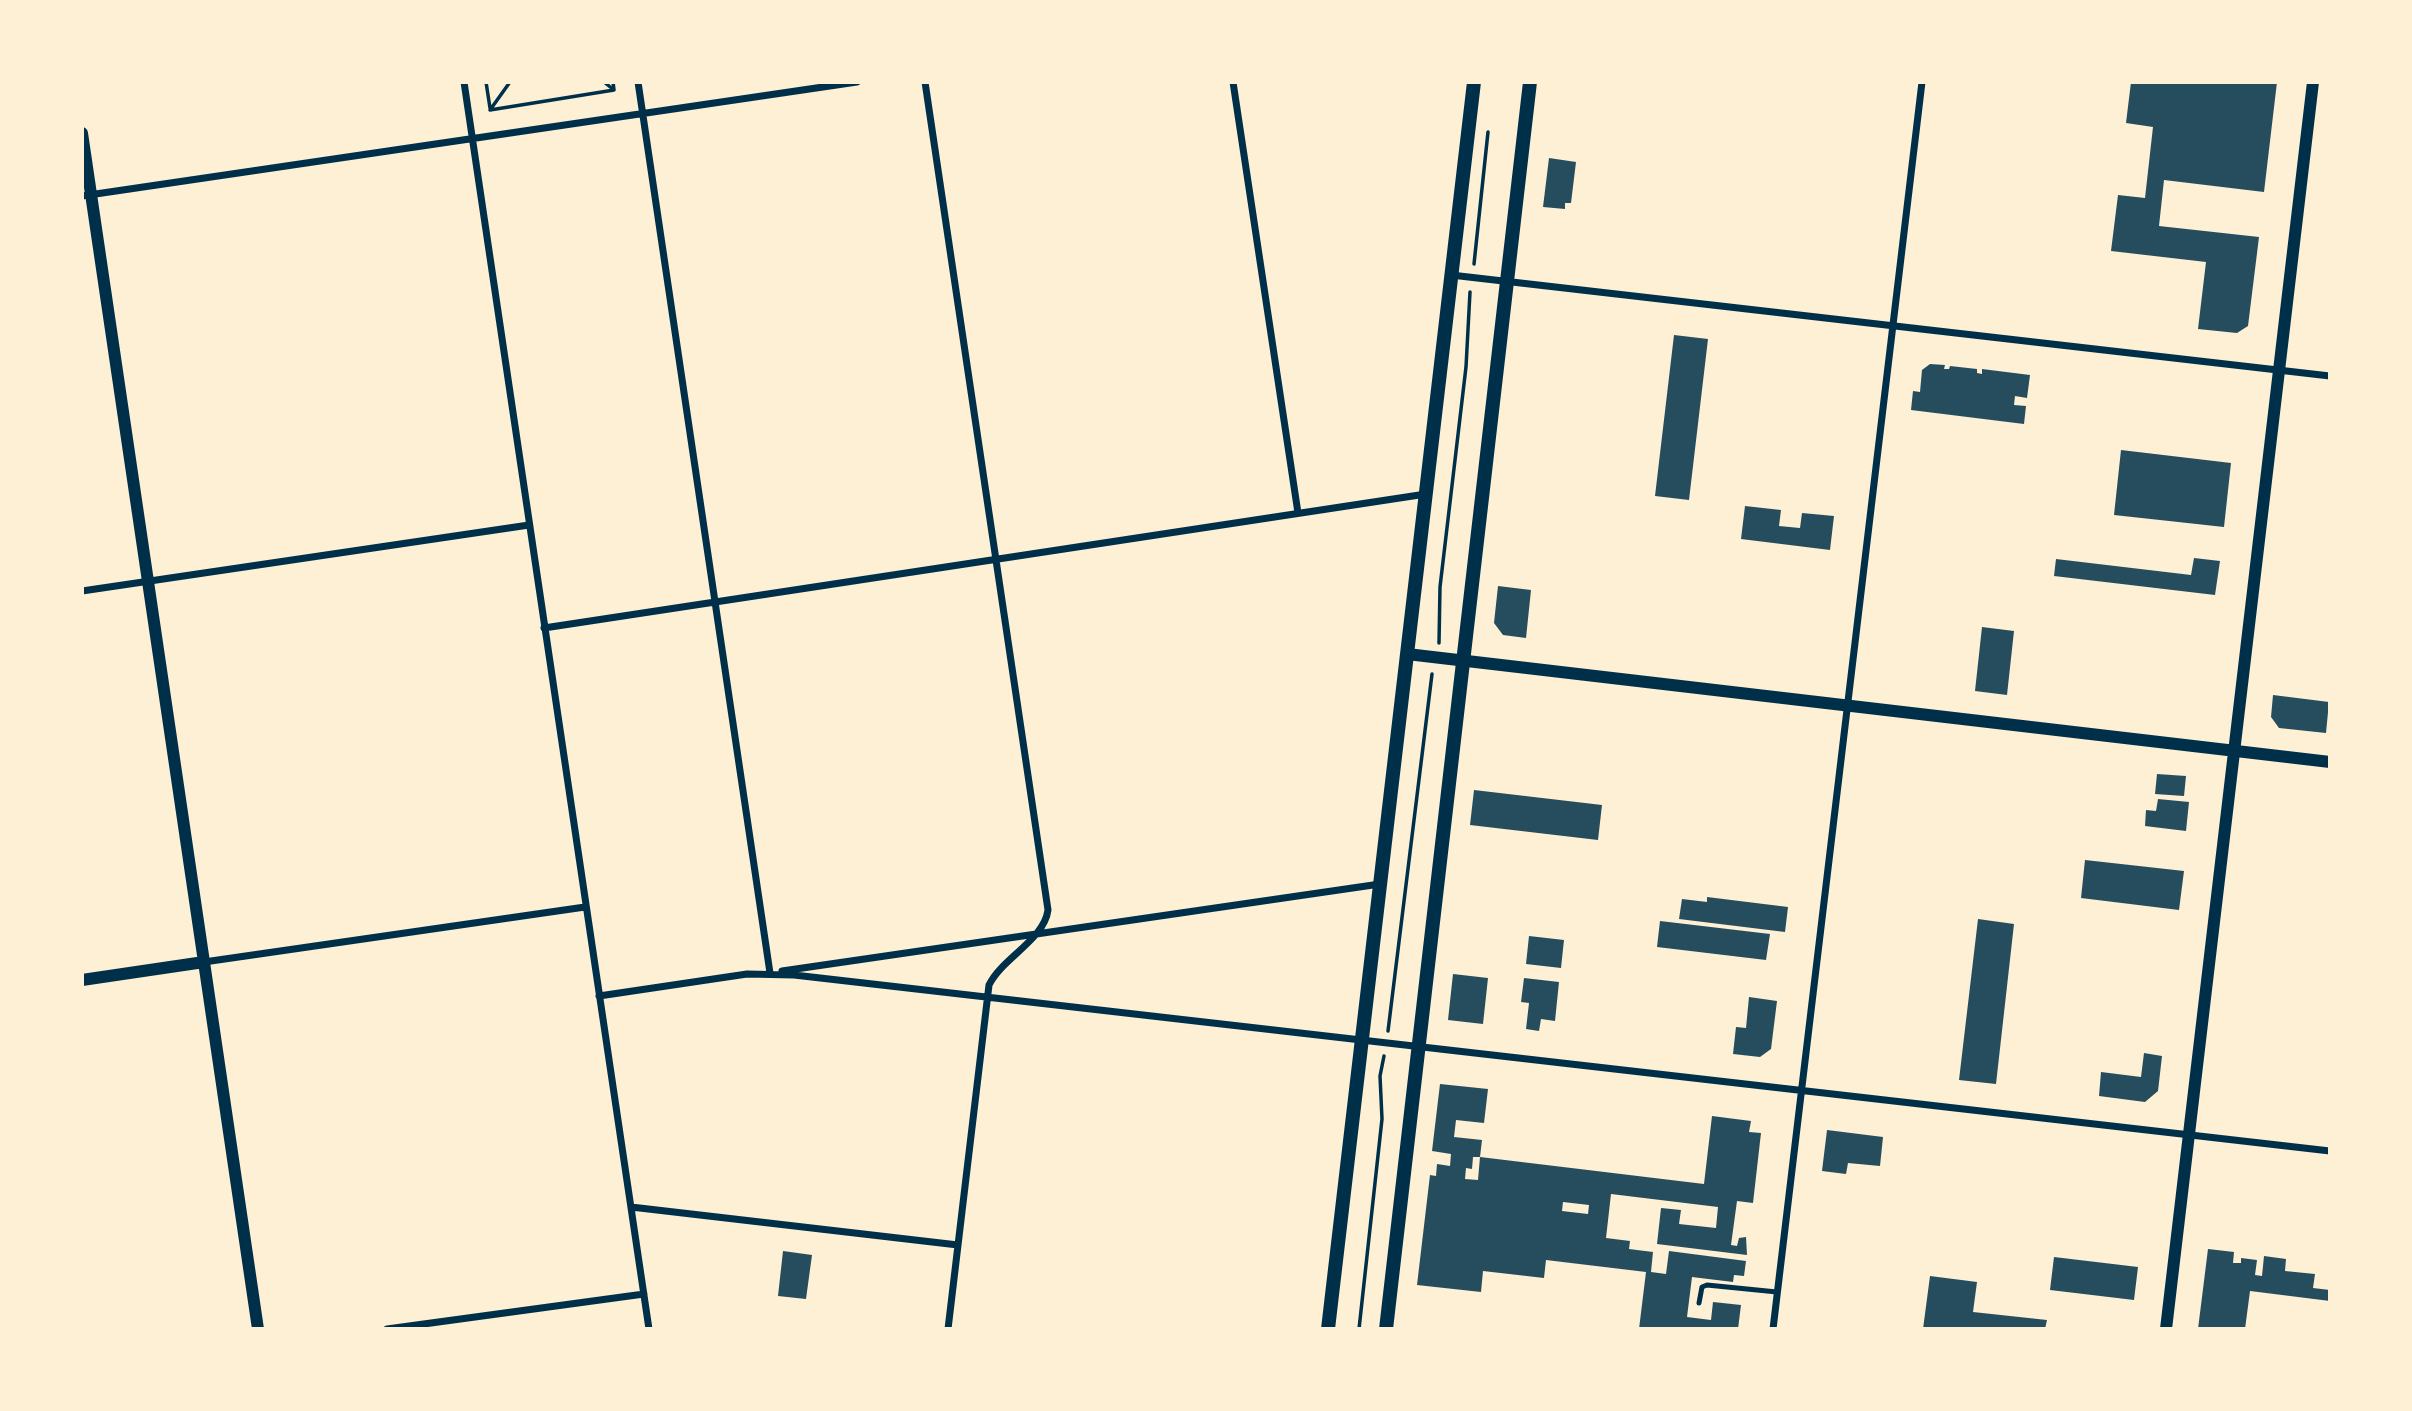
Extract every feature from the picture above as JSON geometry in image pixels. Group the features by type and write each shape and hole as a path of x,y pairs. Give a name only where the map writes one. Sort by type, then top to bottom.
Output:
{"main road":[{"path":"1328,1329 1474,82"},
{"path":"1385,1329 1530,82"}],"street":[{"path":"464,82 649,1329"},
{"path":"638,82 768,973"},
{"path":"87,195 857,82"},
{"path":"925,82 1047,903 1044,924 994,975 988,997 948,1329"},
{"path":"1233,82 1298,513"},
{"path":"1773,1329 1922,82"},
{"path":"2166,1329 2313,82"},
{"path":"82,133 87,195 148,581 258,1329"},
{"path":"1451,275 2330,376"},
{"path":"544,628 1426,494"},
{"path":"82,591 529,525"},
{"path":"1407,654 2330,762"},
{"path":"598,996 1380,884"},
{"path":"82,980 585,907"},
{"path":"768,973 2330,1152"},
{"path":"631,1207 958,1245"},
{"path":"387,1329 644,1294"}],"lane":[{"path":"1699,1303 1702,1287 1707,1285 1777,1292"}],"path":[{"path":"486,82 490,110"},
{"path":"490,110 510,82"},
{"path":"604,82 614,90"},
{"path":"613,82 614,90"},
{"path":"490,110 614,90"},
{"path":"1475,258 1489,122"},
{"path":"1439,642 1440,587 1467,363 1469,300"},
{"path":"1389,1022 1432,677"},
{"path":"1359,1329 1382,1119 1382,1064"}],"building":[{"path":"2131,82 2277,82 2264,192 2164,180 2159,226 2259,237 2248,326 2237,333 2198,329 2206,262 2111,251 2118,195 2145,198 2153,127 2126,123"},
{"path":"1549,158 1576,162 1571,203 1565,203 1565,209 1543,207"},
{"path":"1674,335 1708,339 1689,500 1655,496"},
{"path":"1930,364 1945,365 1944,369 1949,369 1950,366 1977,369 1977,373 1982,374 1982,369 2030,375 2027,398 2015,396 2014,405 2026,406 2024,424 1911,410 1913,391 1920,392 1922,370"},
{"path":"2121,450 2231,463 2224,527 2114,515"},
{"path":"1745,506 1781,510 1779,526 1800,528 1802,513 1834,516 1830,550 1741,539"},
{"path":"2194,558 2220,561 2215,595 2054,576 2056,559 2191,575"},
{"path":"1498,586 1531,590 1526,638 1503,635 1494,623"},
{"path":"1982,627 2014,631 2007,695 1975,691"},
{"path":"2273,695 2329,702 2326,733 2279,728 2271,717"},
{"path":"2157,774 2186,776 2184,796 2155,794"},
{"path":"1474,790 1602,805 1598,840 1470,825"},
{"path":"2158,799 2189,802 2186,831 2145,826 2146,810 2156,811"},
{"path":"2085,860 2184,871 2179,910 2081,898"},
{"path":"1707,897 1788,907 1785,932 1679,919 1682,899 1707,902"},
{"path":"1978,919 2014,924 1996,1084 1959,1080"},
{"path":"1660,921 1770,934 1766,960 1657,947"},
{"path":"1529,936 1564,940 1561,968 1526,964"},
{"path":"1453,974 1488,978 1483,1024 1448,1020"},
{"path":"1524,978 1559,982 1555,1021 1541,1019 1539,1031 1526,1029 1529,1003 1521,1002"},
{"path":"1749,997 1777,1001 1771,1049 1760,1057 1733,1054 1736,1027 1746,1028"},
{"path":"2144,1053 2162,1056 2158,1091 2145,1102 2099,1096 2101,1072 2141,1077"},
{"path":"1440,1084 1488,1089 1484,1123 1456,1120 1454,1137 1482,1140 1480,1157 1704,1184 1712,1116 1751,1121 1749,1132 1761,1133 1753,1203 1737,1201 1731,1245 1737,1246 1739,1238 1746,1237 1747,1255 1657,1244 1661,1208 1681,1210 1679,1224 1716,1228 1718,1207 1611,1194 1606,1238 1630,1241 1629,1249 1653,1252 1651,1272 1666,1274 1669,1251 1746,1261 1744,1276 1734,1275 1733,1282 1692,1277 1687,1317 1711,1320 1713,1302 1741,1305 1738,1329 1639,1329 1646,1272 1546,1260 1544,1278 1483,1271 1481,1292 1417,1285 1430,1175 1436,1176 1437,1164 1450,1166 1451,1154 1432,1151","holes":["1473,1157 1480,1157 1478,1180 1465,1179 1466,1168 1472,1169","1563,1202 1589,1205 1588,1214 1562,1211"]},
{"path":"1827,1130 1883,1137 1880,1166 1848,1163 1846,1174 1822,1171"},
{"path":"2208,1249 2234,1252 2233,1263 2241,1263 2241,1258 2257,1260 2255,1275 2262,1276 2264,1256 2286,1259 2285,1271 2315,1274 2313,1288 2330,1290 2330,1301 2250,1291 2245,1329 2198,1329"},
{"path":"783,1251 812,1255 806,1299 778,1296"},
{"path":"2054,1257 2138,1267 2134,1300 2050,1290"},
{"path":"1930,1276 1977,1282 1973,1312 2047,1320 2045,1329 1923,1329"}]}
